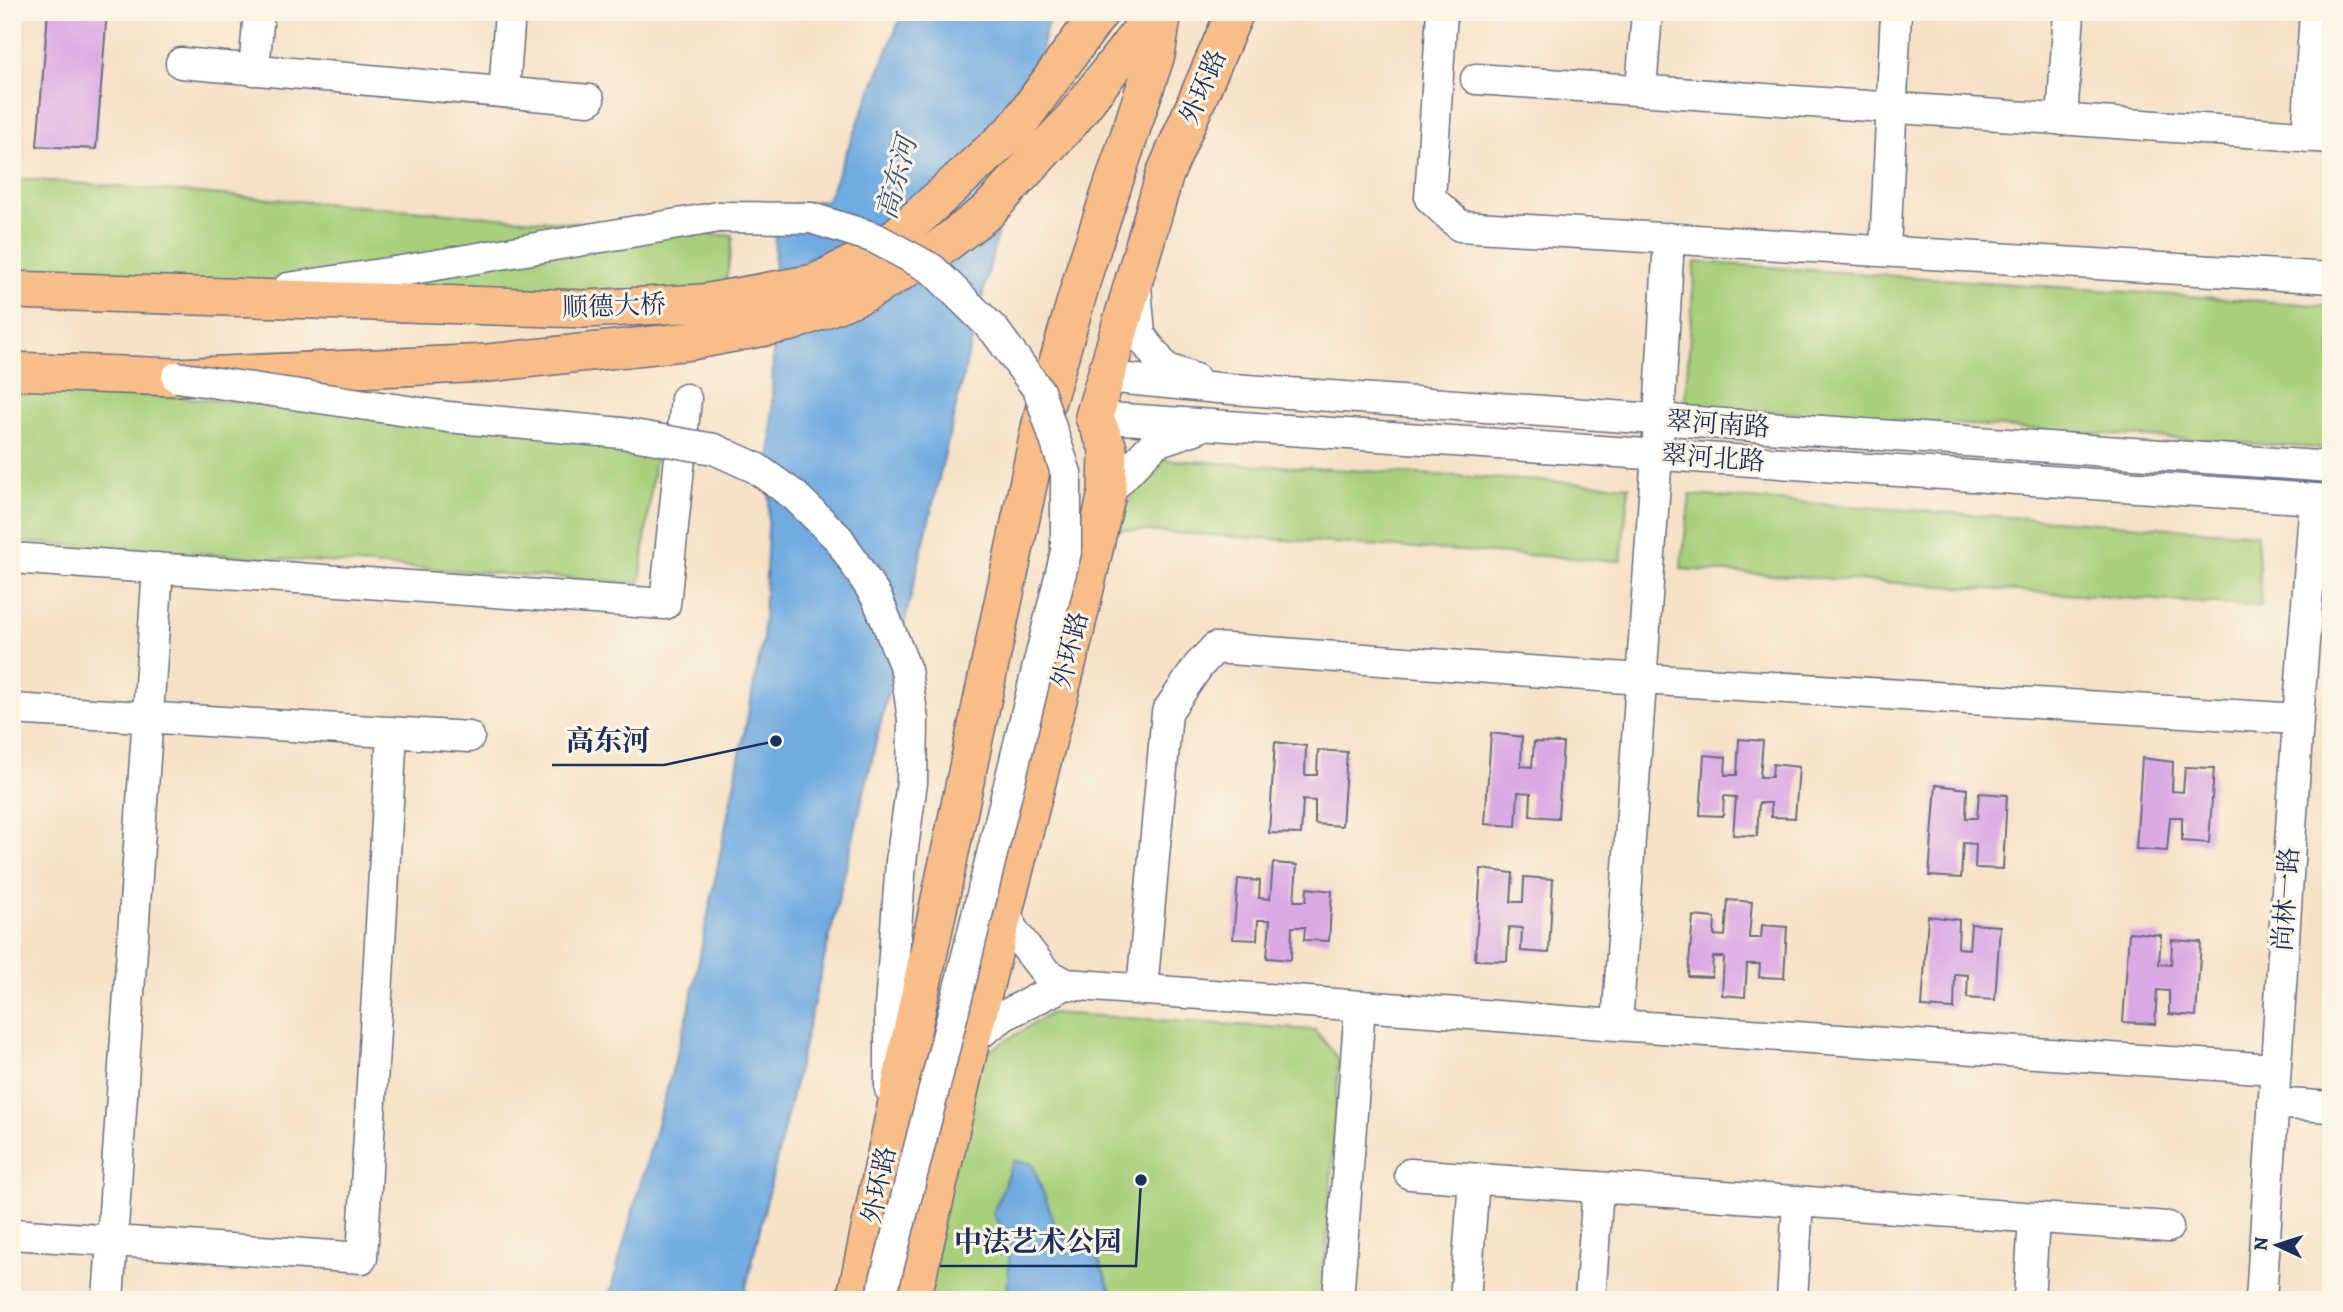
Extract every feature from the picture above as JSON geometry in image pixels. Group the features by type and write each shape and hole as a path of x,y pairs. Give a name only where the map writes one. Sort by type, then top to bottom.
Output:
{"main road":[{"name":"顺德大桥","path":"12,290 585,309 703,303 815,283 883,249 1015,130 1100,12"},
{"path":"12,371 177,377 488,363 691,341 792,322 865,293 933,253 987,212 1072,120 1155,12"},
{"name":"外环路","path":"855,1300 1043,414 1086,266 1156,55 1163,12"},
{"name":"外环路","path":"912,1300 971,1040 1072,645 1107,493 1108,448 1094,416 1165,174 1235,12"},
{"path":"1055,372 1106,377"},
{"path":"1043,414 1094,416"}],"street":[{"path":"254,70 259,12"},
{"path":"504,92 510,12"},
{"path":"1442,12 1430,198 1460,226 2331,278"},
{"path":"1641,90 1647,12"},
{"path":"1885,250 1896,12"},
{"path":"2062,120 2069,12"},
{"path":"1476,79 2319,138 2315,12"},
{"path":"180,63 589,100"},
{"path":"223,297 401,271 719,217 811,218 875,238 932,269 995,331 1039,391 1066,472 1066,552 946,1045 880,1300"},
{"path":"1617,1025 1657,454 1669,238"},
{"path":"1135,278 1140,335 1165,368 1218,388"},
{"path":"177,377 448,417 622,433 715,449 757,468 795,496 839,540 877,598 906,670 913,720 912,782 901,862 890,1007 889,1136"},
{"name":"翠河南路","path":"1106,377 1218,388 2331,467"},
{"path":"12,558 666,604 685,399"},
{"name":"翠河北路","path":"1094,416 2323,500"},
{"path":"1107,493 1156,442 1213,423"},
{"name":"尚林一路","path":"2261,1300 2298,719 2323,500"},
{"path":"108,1300 158,568"},
{"path":"1142,990 1167,712 1199,665 1215,648 1640,679 2298,719"},
{"path":"12,709 470,737"},
{"path":"12,1234 362,1258 392,732"},
{"path":"1005,910 1012,929 1029,953 1046,973 1066,984 1617,1025 2275,1069"},
{"path":"971,1040 1004,1015 1066,984"},
{"path":"1338,1300 1360,1006"},
{"path":"2273,1103 2331,1107"},
{"path":"1410,1174 2168,1227"},
{"path":"1465,1300 1474,1179"},
{"path":"1590,1300 1598,1187"},
{"path":"1792,1300 1798,1201"},
{"path":"2029,1300 2034,1218"}],"green space":[{"path":"12,178 733,236 718,331 585,309 12,283"},
{"path":"1695,262 2331,306 2331,449 1685,406"},
{"path":"12,386 658,431 640,583 12,541"},
{"path":"1154,459 1629,486 1621,561 1113,529"},
{"path":"1690,495 2257,534 2261,607 1681,569"},
{"path":"1051,1013 1315,1030 1339,1059 1323,1300 925,1300 976,1059"}],"water":[{"path":"903,12 1055,12 1047,25 743,1300 608,1300 689,1010 763,639 771,461 775,237 787,206 827,200"},
{"path":"1013,1161 1032,1163 1060,1237 1095,1252 1111,1290 1106,1300 1007,1300 1010,1244 993,1214"}],"building":[{"path":"48,12 107,12 96,149 37,146"},
{"path":"1491,733 1522,737 1521,766 1532,767 1534,742 1563,743 1558,818 1530,816 1531,793 1518,792 1516,826 1485,824"},
{"path":"1739,739 1763,741 1760,777 1772,777 1773,764 1799,767 1795,818 1771,817 1771,803 1759,803 1757,836 1733,835 1736,797 1724,796 1723,816 1700,815 1704,755 1726,757 1725,775 1737,775"},
{"path":"1275,742 1306,746 1305,775 1317,775 1318,750 1347,752 1342,826 1315,824 1315,801 1303,800 1301,834 1269,833"},
{"path":"2142,758 2173,762 2172,791 2183,792 2185,767 2214,768 2209,843 2182,841 2182,817 2170,817 2167,851 2136,849"},
{"path":"1936,785 1967,789 1966,818 1977,818 1979,793 2007,795 2003,869 1975,868 1976,844 1963,843 1961,878 1929,876"},
{"path":"1273,863 1297,865 1294,901 1306,901 1307,888 1332,891 1329,941 1304,940 1305,927 1292,927 1291,960 1267,958 1270,920 1258,920 1257,940 1233,939 1238,879 1260,881 1259,898 1270,899"},
{"path":"1481,869 1513,873 1511,902 1523,902 1524,877 1553,879 1549,953 1521,951 1522,928 1509,927 1507,961 1475,960"},
{"path":"1728,900 1752,902 1749,938 1761,938 1762,925 1787,927 1784,978 1759,977 1760,964 1747,964 1745,997 1722,995 1724,957 1713,957 1712,977 1688,976 1693,916 1715,918 1714,935 1725,936"},
{"path":"1928,916 1959,920 1958,948 1969,949 1971,924 2000,926 1995,1000 1967,998 1968,975 1955,974 1954,1009 1922,1007"},
{"path":"2129,932 2161,935 2159,964 2171,965 2172,940 2201,942 2196,1016 2169,1014 2169,991 2157,990 2155,1024 2123,1022"}],"place":[{"name":"高东河","path":"776,741"},
{"name":"中法艺术公园","path":"1141,1180"}]}
